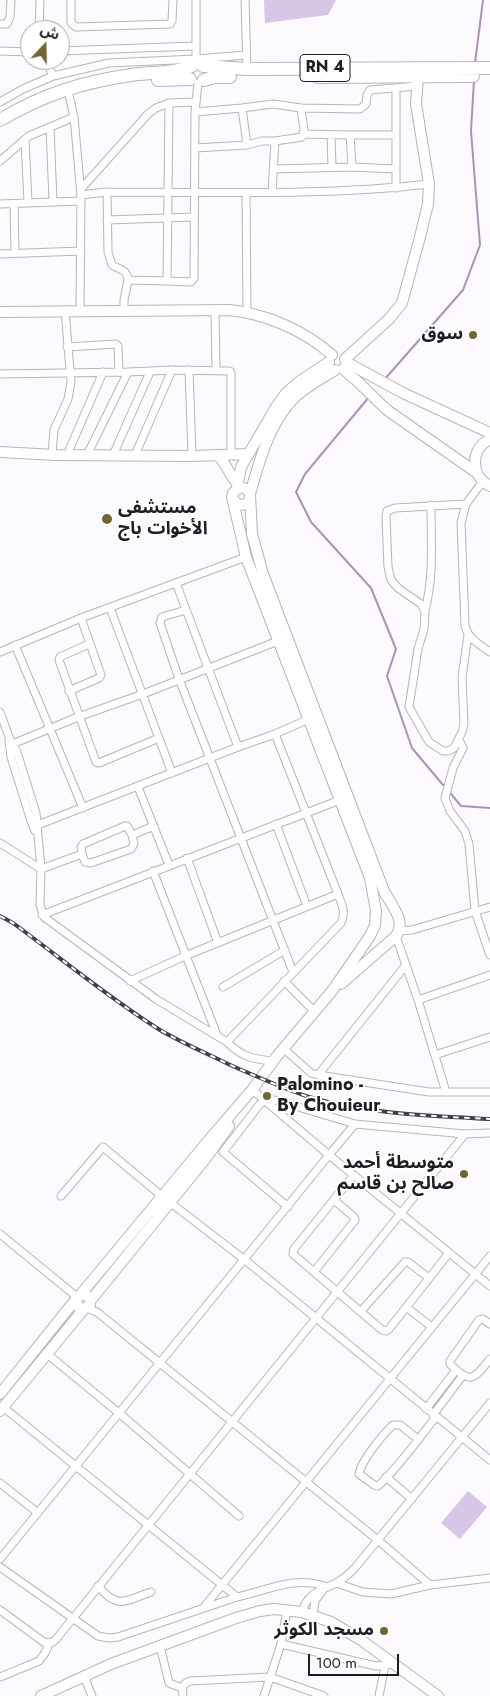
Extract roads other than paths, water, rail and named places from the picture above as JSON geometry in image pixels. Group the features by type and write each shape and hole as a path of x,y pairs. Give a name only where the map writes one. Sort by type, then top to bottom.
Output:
{"highway":[{"name":"RN 4","path":"0,120 34,101 78,85 133,74 178,70 196,64 247,69 488,71"},
{"path":"196,64 188,72 197,81"},
{"name":"RN 4","path":"0,128 45,104 69,95 127,83 197,81 219,77 418,81 446,71"}],"main road":[{"path":"233,501 240,505 246,504 250,497 265,446 278,419 293,399 389,319 402,303 426,210 429,184 416,104 418,81"},
{"path":"0,312 215,310 247,312 280,323 322,347 387,410 483,480"},
{"path":"215,1146 252,1090 314,1011 332,991 397,934 401,924 384,891 283,639 246,557 233,501 233,493 237,486 241,466 286,393 300,381 338,363 357,367 403,393 490,434"},
{"path":"468,424 479,448"},
{"path":"483,480 474,463 479,448 490,439"},
{"path":"0,452 67,455 218,456 248,454"},
{"path":"218,456 224,461 237,486 247,489 250,497 252,534 255,549 310,719 370,878 380,930"},
{"path":"376,911 387,910 397,913"},
{"path":"332,991 370,936 380,930 397,934"},
{"path":"0,1394 78,1297 215,1146 278,1064 284,1048"},
{"path":"1,1409 88,1305 166,1199"},
{"path":"78,1297 88,1296 88,1305"},
{"path":"42,1696 111,1664 255,1612 274,1609 313,1615 345,1630 390,1665 438,1696"}],"street":[{"path":"0,24 6,24 9,20 11,0"},
{"path":"39,20 40,0"},
{"path":"71,0 71,23 76,27 170,24 172,21 173,0"},
{"path":"196,0 196,64"},
{"path":"245,0 247,69"},
{"path":"70,50 195,46"},
{"path":"0,51 20,52"},
{"path":"0,102 23,89 53,76 109,63 196,64 246,55"},
{"path":"50,70 53,76"},
{"path":"128,280 191,282 193,280 197,81"},
{"path":"196,112 273,104 301,108 360,109 366,104 367,95 370,90 396,88 418,81"},
{"path":"396,88 396,188"},
{"path":"69,95 74,117 81,195 80,310"},
{"path":"81,195 148,114 156,108 169,103 196,102"},
{"path":"167,281 169,103"},
{"path":"242,108 247,145"},
{"path":"301,108 304,134"},
{"path":"0,161 34,134 74,117"},
{"path":"50,127 53,201"},
{"path":"195,148 247,145 300,138 304,134 396,135"},
{"path":"331,134 332,167"},
{"path":"350,135 352,167"},
{"path":"25,140 28,202"},
{"path":"272,192 275,141"},
{"path":"274,168 352,167 396,169"},
{"path":"0,204 53,201 106,192 194,191 246,193 396,188 429,184"},
{"path":"106,192 108,252 114,266 127,273 128,280 124,310"},
{"path":"246,193 247,312"},
{"path":"14,204 15,253"},
{"path":"107,220 194,217"},
{"path":"0,254 81,251"},
{"path":"52,454 54,430 68,399 71,382 65,310"},
{"path":"215,310 216,370"},
{"path":"67,347 116,344 118,346 119,372"},
{"path":"0,374 172,370 230,371 231,455"},
{"path":"135,455 172,370"},
{"path":"189,370 192,456"},
{"path":"67,455 103,372"},
{"path":"88,455 128,372"},
{"path":"113,455 150,372"},
{"path":"431,505 431,587 425,611 424,629 418,649 409,707 429,742 443,751 451,750 459,740 464,724 462,677 468,635 465,626 461,523 466,504 483,480"},
{"path":"425,611 421,604 398,588 391,580 388,567 387,511 431,505 466,504"},
{"path":"0,652 81,618 246,557"},
{"path":"176,583 238,747"},
{"path":"110,608 172,773"},
{"path":"186,610 162,617 160,621 179,679 293,972"},
{"path":"69,691 101,675 81,618"},
{"path":"468,635 490,652"},
{"path":"11,742 142,694 283,639"},
{"path":"89,644 59,658 78,717 97,763 159,738"},
{"path":"15,646 83,808"},
{"path":"0,712 26,779 36,813 41,869 40,905 42,915 130,981 177,1013 227,1042 247,1057 273,1062"},
{"path":"36,829 83,808 310,719"},
{"path":"227,1042 341,923 344,911 275,734"},
{"path":"459,740 463,748 453,768 445,798 450,812 465,830 469,844 476,911 490,955"},
{"path":"138,787 169,865"},
{"path":"42,915 340,800"},
{"path":"276,824 305,901"},
{"path":"125,826 127,826 132,835 134,844 131,849 91,863 85,862 81,847 83,844 125,826"},
{"path":"132,835 154,826"},
{"path":"0,843 41,869"},
{"path":"41,869 82,854"},
{"path":"188,858 218,943"},
{"path":"153,871 217,1036"},
{"path":"130,981 185,956 338,894"},
{"path":"446,1092 397,934 490,907"},
{"path":"223,988 285,950"},
{"path":"318,1075 406,965"},
{"path":"418,1000 490,975"},
{"path":"284,981 314,1011"},
{"path":"435,1055 490,1037"},
{"path":"284,1048 312,1073 318,1075 429,1092 490,1092"},
{"path":"256,1093 353,1176 490,1286"},
{"path":"288,1207 215,1146 265,1101 275,1100 355,1124 465,1134 490,1133"},
{"path":"0,1559 355,1124"},
{"path":"0,1677 39,1661 45,1654 49,1644 58,1638 147,1525 233,1422 465,1134"},
{"path":"61,1196 103,1146 490,1460"},
{"path":"353,1176 293,1251 294,1255 337,1292 386,1331 390,1329 449,1253"},
{"path":"314,1272 356,1220 334,1200"},
{"path":"0,1234 78,1297"},
{"path":"204,1607 490,1256"},
{"path":"361,1311 404,1262 408,1262 428,1278"},
{"path":"88,1305 306,1481 430,1585"},
{"path":"406,1307 432,1327"},
{"path":"490,1324 483,1319 480,1320 451,1358 450,1363 463,1375 471,1377 475,1376 490,1359"},
{"path":"46,1353 239,1516"},
{"path":"426,1409 456,1370"},
{"path":"418,1439 400,1425 393,1425 369,1454 359,1473 376,1486 380,1485 418,1439 463,1375"},
{"path":"302,1612 310,1596 336,1583 354,1569 379,1541 490,1403"},
{"path":"1,1409 237,1597"},
{"path":"386,1477 412,1499"},
{"path":"0,1483 38,1513"},
{"path":"0,1567 98,1636 109,1638 289,1582 312,1582 325,1588"},
{"path":"336,1583 363,1592 379,1594 403,1592 430,1585 490,1578"},
{"path":"98,1586 112,1600 118,1602 125,1602 151,1592"},
{"path":"313,1615 315,1601 325,1588"},
{"path":"0,1610 38,1639 49,1644"},
{"path":"264,1696 280,1644 287,1610"},
{"path":"280,1644 349,1660 390,1665 379,1696"},
{"path":"160,1646 169,1683 182,1688"},
{"path":"84,1676 92,1696"},
{"path":"183,1696 182,1688 185,1683 195,1680 270,1677 324,1696"}],"waterway":[{"path":"475,63 483,0"},
{"path":"384,380 463,290 480,245 471,131 474,80"},
{"path":"369,397 305,474 296,492 311,522 371,588 396,649 387,676 412,748 443,785"},
{"path":"451,794 461,806 490,808"}],"railway":[{"path":"0,916 13,923 104,992 160,1030 185,1044 268,1082 331,1103 376,1111 490,1119"}],"place":[{"name":"سوق","path":"473,335"},
{"name":"مستشفى الأخوات باج","path":"107,519"},
{"name":"Palomino - By Chouieur","path":"267,1096"},
{"name":"متوسطة أحمد صالح بن قاسم","path":"464,1174"},
{"name":"مسجد الكوثر","path":"384,1631"}]}
